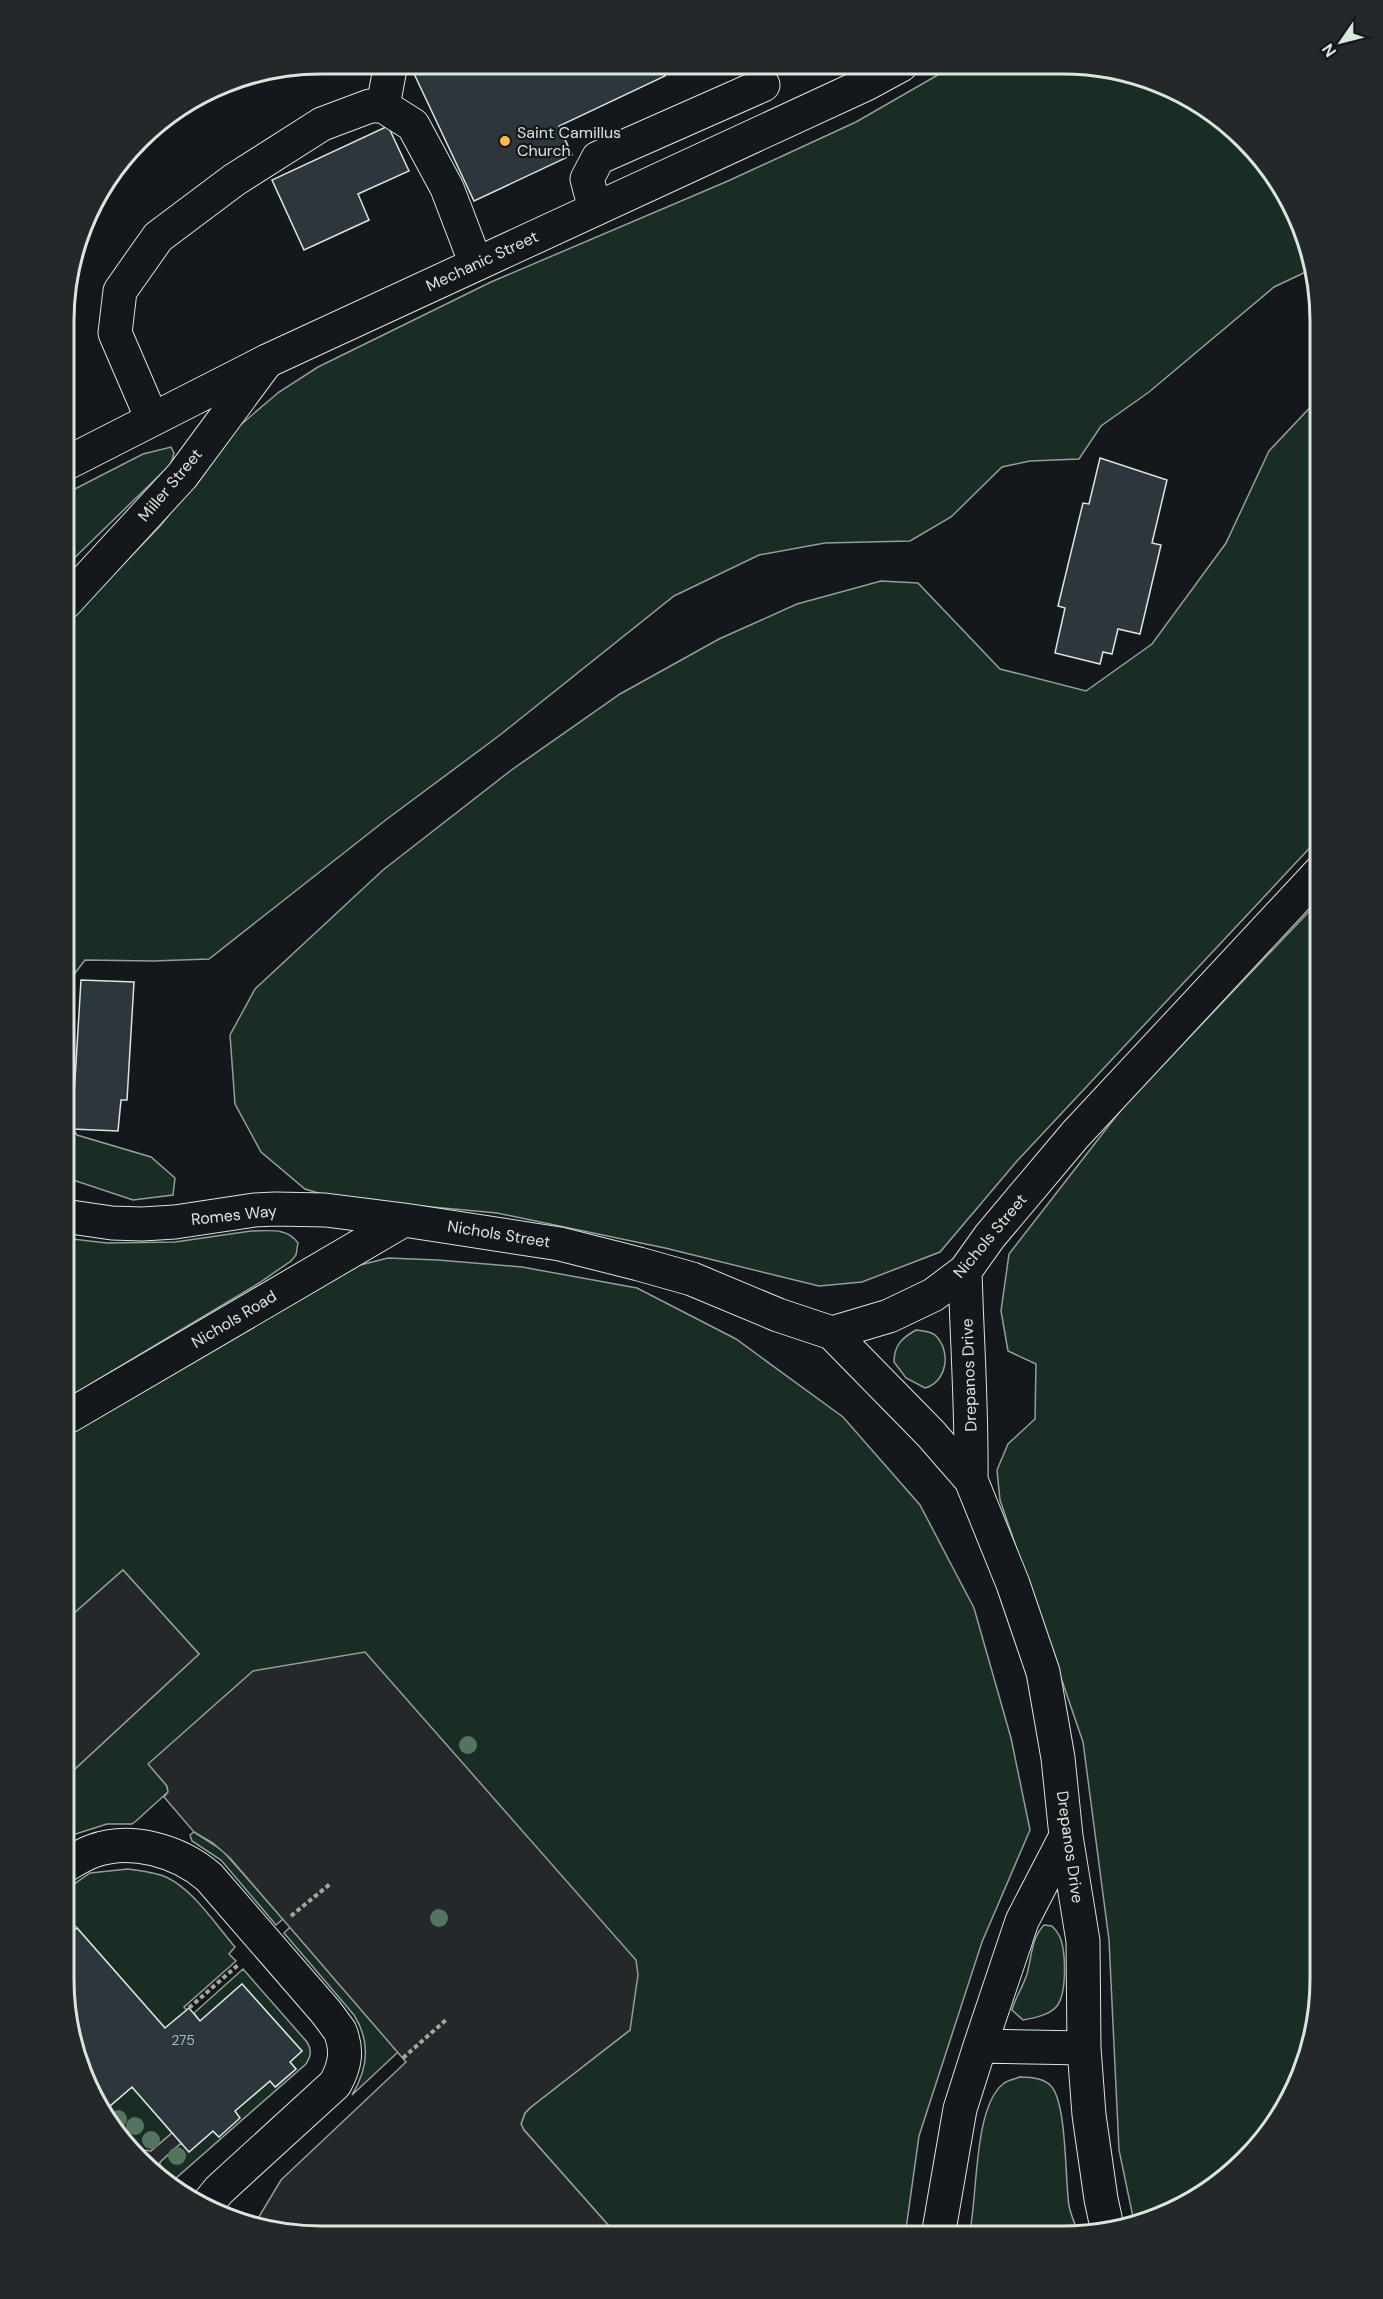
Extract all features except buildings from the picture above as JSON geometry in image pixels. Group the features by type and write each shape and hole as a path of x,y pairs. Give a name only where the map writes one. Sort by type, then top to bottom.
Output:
{"street":[{"path":"383,106 389,74"},
{"path":"595,209 587,179 598,158 759,74 778,124"},
{"name":"Mechanic Street","path":"74,459 267,361 884,74"},
{"path":"152,419 115,333 120,291 158,237 234,180 322,124 370,106 383,106 413,125 447,188 476,264"},
{"name":"Miller Street","path":"74,593 182,476 267,361"},
{"name":"Nichols Street","path":"404,1220 560,1244 639,1264 692,1280 778,1315 832,1333 889,1316 933,1295 965,1271 990,1236 1075,1135 1310,883"},
{"name":"Romes Way","path":"74,1217 112,1223 142,1224 275,1209 325,1210 404,1220"},
{"name":"Nichols Road","path":"74,1413 404,1220"},
{"name":"Drepanos Drive","path":"965,1271 967,1356 971,1397 971,1480"},
{"name":"Drepanos Drive","path":"832,1333 932,1434 971,1480 1013,1584 1043,1672 1058,1758 1066,1836 1083,1941 1084,2048 1089,2115 1106,2222"},
{"path":"940,2226 960,2109 980,2046 1022,1921 1066,1836"},
{"path":"74,1861 94,1851 131,1846 166,1852 198,1868 209,1877 266,1942 340,2031 345,2044 345,2058 342,2072 335,2084 211,2200"},
{"path":"980,2046 1084,2048"}],"path":[{"path":"285,1921 330,1884"},
{"path":"189,2008 243,1961"},
{"path":"403,2058 447,2019"}],"green space":[{"path":"939,74 1078,74 1111,78 1157,92 1200,115 1213,125 1237,146 1258,170 1268,183 1291,226 1305,272 1274,287 1149,392 1101,426 1079,459 1030,461 1002,467 951,517 910,541 825,543 759,555 674,596 500,735 387,819 209,959 85,960 74,974 74,616 161,525 238,427 279,392 318,367 491,282 728,181 856,122"},
{"path":"1310,408 1310,848 1017,1161 940,1252 862,1282 819,1286 665,1248 497,1213 335,1198 305,1189 261,1152 235,1104 230,1035 255,989 383,870 510,771 620,694 719,639 797,604 881,581 918,583 1000,669 1086,691 1152,644 1226,543 1269,451"},
{"path":"171,447 174,453 171,464 74,558 74,489 143,454"},
{"path":"1310,911 1310,1978 1305,2027 1284,2088 1268,2116 1237,2153 1200,2184 1157,2207 1133,2215 1119,2150 1109,1940 1083,1742 1000,1500 997,1470 1008,1444 1035,1419 1036,1364 1008,1351 1001,1311 1009,1254 1124,1106"},
{"path":"74,1130 77,1135 151,1157 175,1178 173,1195 133,1200 74,1180"},
{"path":"251,1231 277,1231 289,1234 298,1243 296,1255 291,1261 259,1283 74,1394 74,1239 107,1243 175,1242"},
{"path":"388,1258 438,1260 522,1267 637,1288 736,1339 843,1417 920,1505 974,1608 1011,1738 1030,1830 982,1942 919,2136 906,2226 609,2226 521,2124 525,2113 531,2107 630,2030 149,1764 167,1786 168,1792 132,1824 107,1824 74,1834 74,1770 199,1654 123,1570 74,1613 74,1423 348,1268"},
{"path":"916,1330 935,1335 944,1349 945,1365 942,1373 932,1385 925,1388 906,1378 894,1362 895,1351 900,1343"},
{"path":"194,1832 222,1850 283,1919 276,1925 221,1860 192,1841 190,1835"},
{"path":"128,1869 166,1877 195,1899 235,1947 229,1954 236,1961 184,2007 187,2010 165,2028 74,1924 74,1884 90,1873"},
{"path":"1044,1925 1052,1926 1062,1944 1063,1992 1057,2006 1050,2012 1023,2020 1012,2010 1027,1974 1034,1942"},
{"path":"290,1927 398,2052 352,2095 364,2065 363,2035 354,2015 284,1933"},
{"path":"243,1969 307,2042 310,2053 306,2064 175,2178 160,2165 160,2162 181,2143 189,2152 213,2131 219,2137 235,2111 270,2081 276,2087 296,2069 290,2062 302,2051 242,1984 200,2021 194,2013"},
{"path":"1020,2077 1045,2081 1056,2095 1063,2125 1069,2206 1075,2225 971,2226 978,2155 986,2113 993,2096 1003,2084"},
{"path":"132,2087 172,2133 151,2151 143,2150 110,2106"}],"shaded area":[{"path":"123,1570 199,1654 74,1770 74,1613"},
{"path":"365,1652 636,1960 638,1975 630,2030 531,2107 525,2113 521,2124 609,2226 321,2226 259,2217 281,2180 406,2062 230,1858 213,1843 194,1832 164,1797 168,1792 167,1786 148,1764 253,1671"},
{"path":"172,2133 181,2143 160,2162 160,2165 143,2150 151,2151"}],"place":[{"name":"Saint Camillus Church","path":"505,141"}]}
